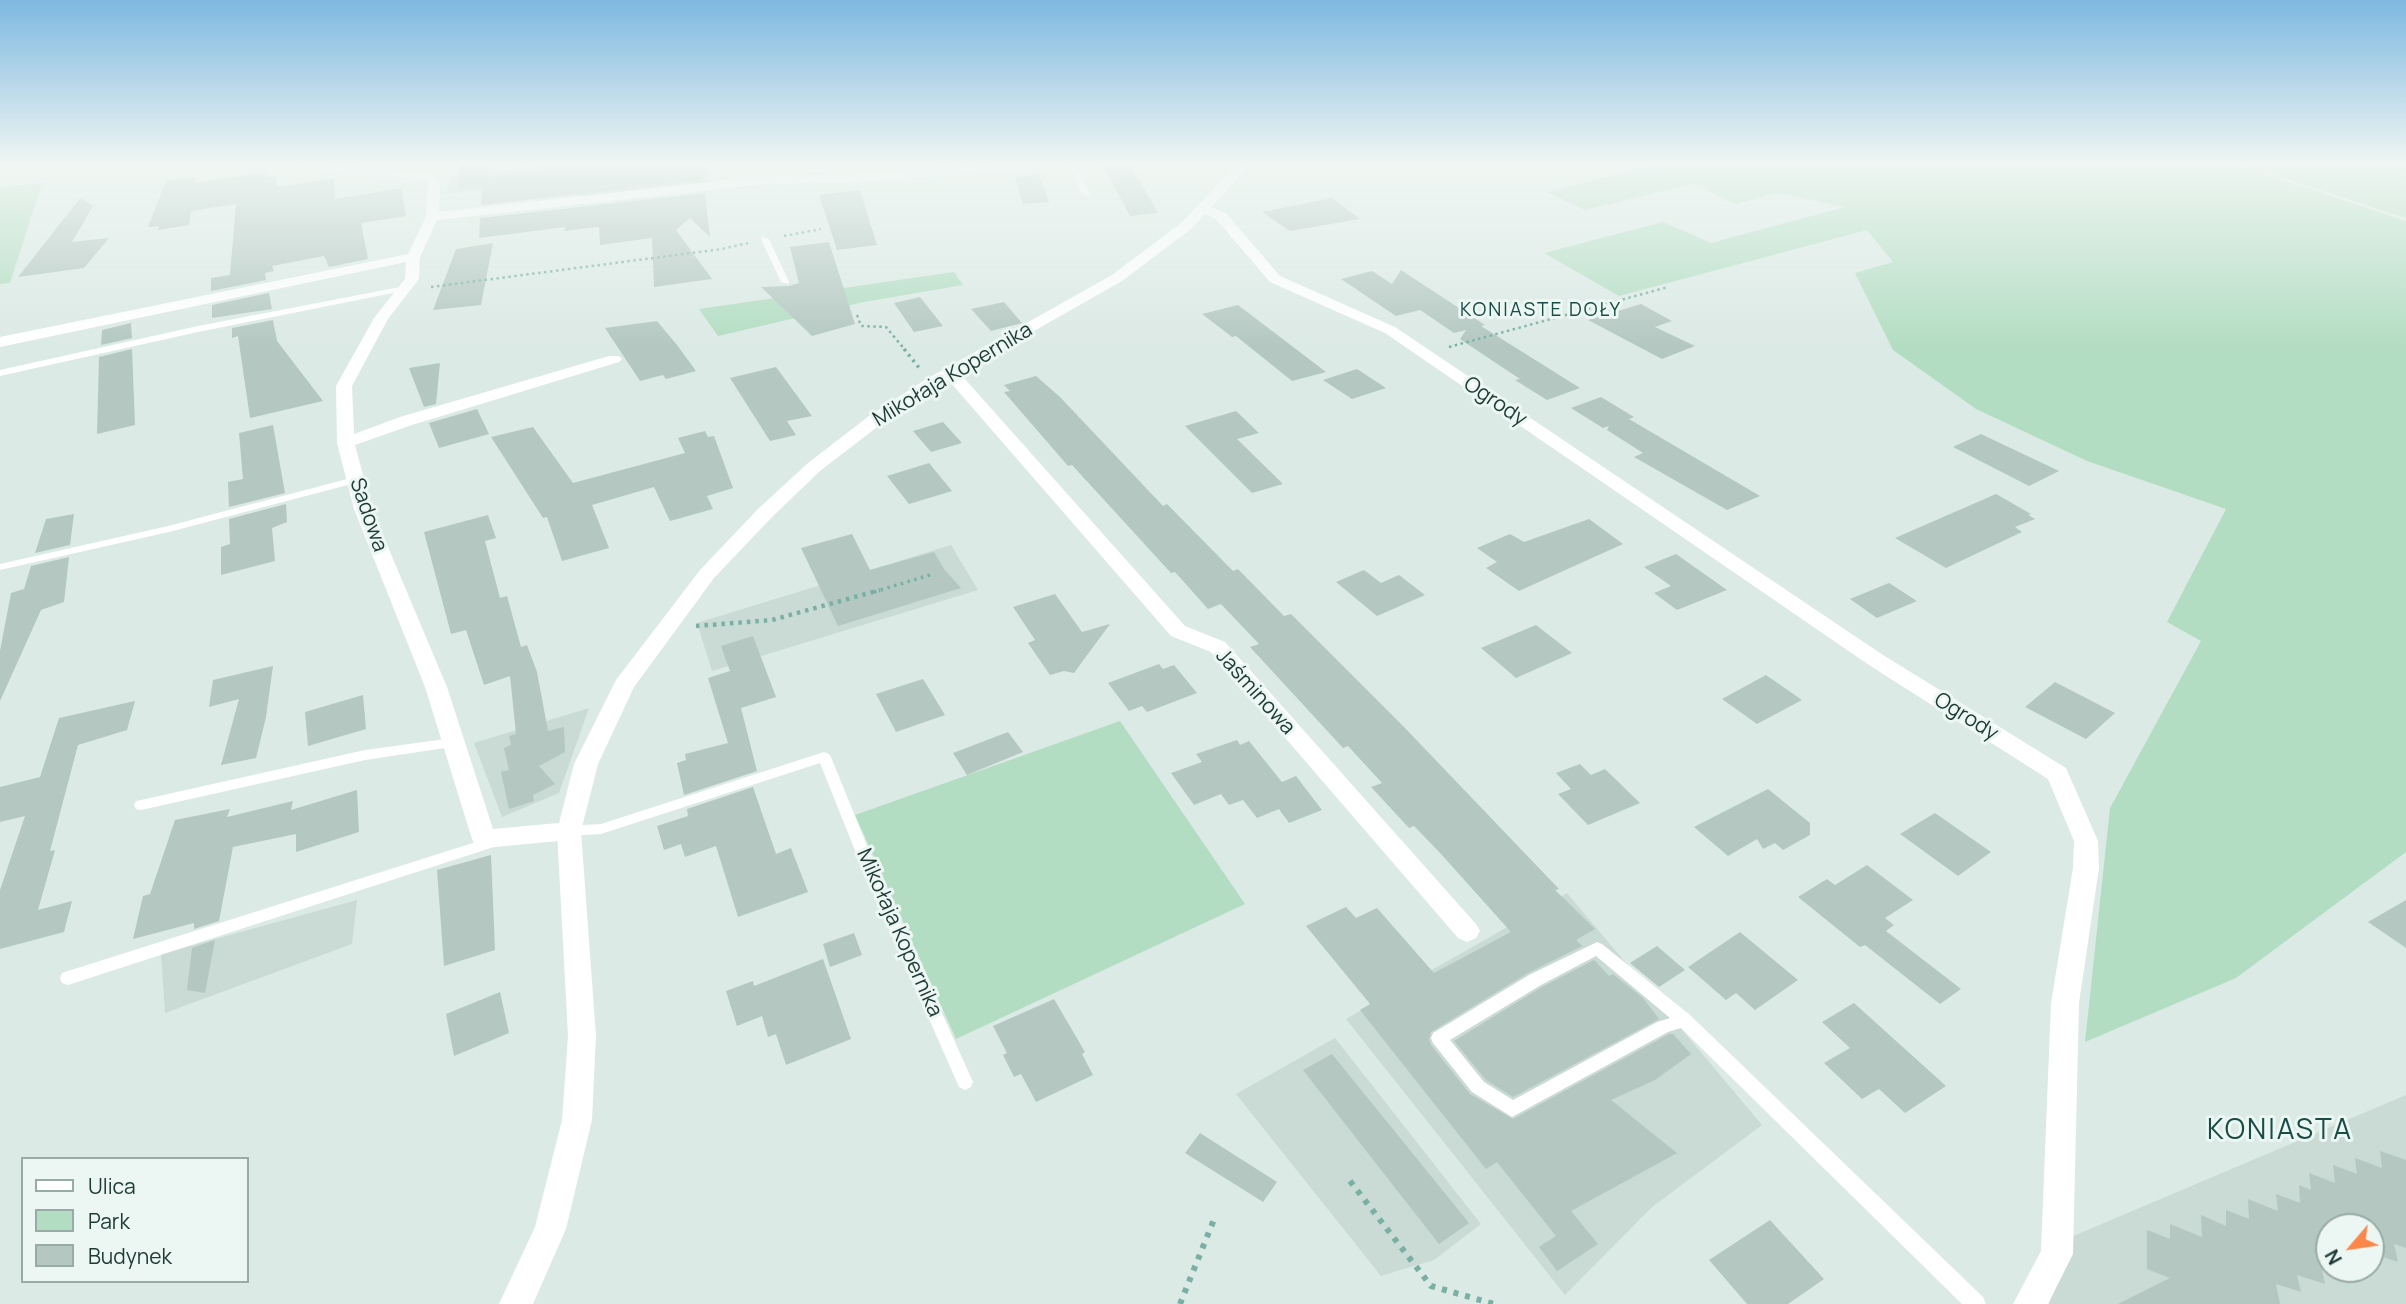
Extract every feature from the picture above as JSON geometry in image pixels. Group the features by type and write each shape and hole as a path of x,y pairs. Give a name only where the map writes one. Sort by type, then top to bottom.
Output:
{"street":[{"name":"Sadowa","path":"428,225 413,257 412,279 381,318 344,386 346,443 362,509 436,687 484,839 569,831"},
{"name":"Mikołaja Kopernika","path":"516,1304 550,1229 577,1120 582,1036 569,831 586,764 624,685 707,574 765,513 814,467 875,420 940,377 1117,278 1187,225"},
{"name":"Ogrody","path":"1229,225 1275,279 1390,330 1876,660 2058,774 2086,841 2086,869 2066,1003 2057,1254 2030,1304"},
{"path":"0,342 413,257"},
{"path":"346,443 406,421 614,359"},
{"name":"Jaśminowa","path":"940,377 1178,631 1218,647 1467,931"}],"lane":[{"path":"765,239 785,282"},
{"path":"0,373 198,329 404,290"},
{"path":"0,567 169,529 355,480"},
{"path":"141,805 365,755 453,743"},
{"name":"Mikołaja Kopernika","path":"569,831 601,829 824,757 865,858 965,1082"},
{"path":"68,978 509,837"},
{"path":"1684,1020 1663,1027 1512,1109 1478,1087 1439,1038 1535,980 1597,948 1684,1020 1976,1304"}],"path":[{"path":"404,290 722,249 821,229"},
{"name":"Ogrody","path":"1425,354 1668,287"},
{"path":"857,315 862,326 886,327 940,377"},
{"path":"667,625 722,625 772,620 933,573"},
{"path":"1350,1181 1431,1286 1494,1304"},
{"path":"1180,1304 1215,1217"}],"shaded area":[{"path":"951,545 978,590 712,671 697,623"},
{"path":"589,708 559,793 502,817 474,743"},
{"path":"1567,893 1762,1125 1652,1207 1565,1295 1346,1019"},
{"path":"357,900 352,944 165,1013 161,954"},
{"path":"1335,1038 1481,1224 1434,1260 1381,1276 1236,1094"},
{"path":"2406,1095 2406,1304 2049,1304 2071,1237"}],"green space":[{"path":"0,225 29,225 10,283 0,284"},
{"path":"1652,225 1670,225 1711,243 1779,225 2406,225 2406,852 2236,978 2085,1042 2110,808 2201,641 2167,622 2226,509 2087,461 1976,409 1893,350 1855,273 1893,262 1867,230 1619,296 1544,253"},
{"path":"954,272 963,285 864,302 718,336 699,309"},
{"path":"1120,721 1245,904 956,1039 855,815"}],"building":[{"path":"59,225 82,225 72,242 109,238 84,268 18,277"},
{"path":"149,225 189,225 158,230 159,226 148,227"},
{"path":"234,225 361,225 368,259 329,267 324,256 272,266 274,271 265,273 266,280 211,291 211,278 230,275"},
{"path":"480,225 682,225 676,230 712,279 654,287 652,238 600,245 599,227 564,231 566,227 479,238"},
{"path":"697,225 709,225 710,237"},
{"path":"829,225 871,225 877,245 837,250"},
{"path":"1281,225 1326,225 1290,231"},
{"path":"829,242 855,324 812,336 761,287 799,283 790,247"},
{"path":"493,243 481,305 433,310 456,249"},
{"path":"1401,270 1485,325 1481,326 1580,388 1547,400 1460,339 1466,330 1454,333 1420,310 1396,316 1341,279 1372,271 1392,284"},
{"path":"269,293 272,309 212,318 212,305"},
{"path":"920,297 943,326 914,332 894,303"},
{"path":"1004,302 1022,323 991,331 971,309"},
{"path":"1641,304 1672,321 1655,327 1695,346 1662,359 1588,320"},
{"path":"1238,305 1326,372 1292,381 1236,336 1232,337 1202,314"},
{"path":"273,320 277,341 323,401 250,418 238,336 232,338 232,328"},
{"path":"657,321 696,371 666,379 663,375 640,381 605,328"},
{"path":"131,323 132,338 101,345 102,330"},
{"path":"132,349 135,425 97,434 99,357"},
{"path":"440,363 436,404 424,407 409,368"},
{"path":"776,367 812,416 787,421 796,435 770,441 730,378"},
{"path":"1357,369 1386,388 1352,399 1323,380"},
{"path":"1036,376 1060,397 1163,506 1167,504 1233,571 1238,569 1284,616 1291,614 1404,727 1559,889 1555,890 1595,929 1576,940 1582,946 1528,973 1431,1032 1431,1045 1470,1094 1513,1119 1669,1034 1673,1034 1691,1054 1655,1080 1611,1100 1677,1153 1571,1211 1598,1244 1557,1271 1539,1247 1556,1236 1497,1162 1486,1169 1360,1010 1370,1004 1306,926 1346,907 1356,918 1377,908 1434,973 1511,932 1414,826 1409,828 1371,787 1382,783 1348,746 1343,748 1250,647 1259,644 1221,604 1208,609 1175,572 1171,573 1072,465 1068,466 1004,392 1010,391 1004,385"},
{"path":"1601,397 1634,417 1629,419 1760,496 1727,510 1634,457 1643,453 1607,430 1609,426 1603,428 1571,408"},
{"path":"477,409 489,434 439,448 429,423"},
{"path":"1236,411 1259,433 1237,439 1283,484 1252,493 1185,426"},
{"path":"943,422 962,443 931,452 913,431"},
{"path":"273,425 285,493 229,507 228,482 243,479 239,433"},
{"path":"533,427 573,483 685,453 678,438 705,431 708,437 714,436 733,488 707,496 713,509 670,521 654,487 592,505 609,548 562,561 547,517 543,518 491,437"},
{"path":"1981,434 2059,471 2029,486 1953,447"},
{"path":"929,463 952,491 909,504 887,476"},
{"path":"1996,494 2035,519 2015,527 2022,532 1946,568 1895,538"},
{"path":"286,504 287,522 272,528 275,561 221,575 221,547 230,544 229,519"},
{"path":"74,514 70,545 35,553 46,519"},
{"path":"488,515 496,538 485,541 500,598 507,596 521,647 527,645 537,672 548,731 564,727 565,752 539,766 555,784 533,795 534,801 509,809 501,772 509,770 504,748 511,745 509,736 516,734 510,676 484,685 466,630 451,634 424,532"},
{"path":"1589,519 1623,544 1519,591 1486,568 1497,562 1477,548 1510,534 1524,542"},
{"path":"852,534 870,570 934,552 944,569 961,588 838,626 801,548"},
{"path":"1676,554 1727,590 1677,610 1654,593 1671,586 1644,567"},
{"path":"69,557 64,602 41,610 0,701 0,651 11,593 24,589 31,566"},
{"path":"1364,570 1381,583 1399,575 1425,595 1377,616 1336,582"},
{"path":"1889,583 1917,601 1877,618 1850,599"},
{"path":"1055,594 1082,632 1110,624 1074,673 1064,671 1050,675 1028,643 1035,640 1013,607"},
{"path":"1536,625 1572,653 1516,678 1481,648"},
{"path":"753,636 776,697 741,708 757,771 684,795 677,763 686,760 685,754 728,743 708,678 730,671 721,646"},
{"path":"1159,664 1163,669 1174,665 1197,693 1147,712 1142,706 1129,711 1108,683"},
{"path":"273,666 266,717 256,758 221,765 239,699 209,707 213,680"},
{"path":"1766,675 1802,700 1757,724 1722,699"},
{"path":"923,679 945,715 896,732 876,694"},
{"path":"2055,682 2115,713 2086,739 2025,707"},
{"path":"363,695 366,729 308,746 305,712"},
{"path":"135,701 127,730 78,745 50,851 55,850 38,910 72,901 64,932 0,949 0,890 25,816 0,822 0,787 40,777 59,718"},
{"path":"1008,732 1023,752 967,775 953,753"},
{"path":"1237,740 1240,745 1249,741 1282,782 1296,776 1322,810 1289,823 1279,809 1257,818 1243,800 1229,805 1221,794 1194,805 1171,773 1202,762 1196,754"},
{"path":"1580,764 1591,775 1605,769 1640,803 1588,825 1558,794 1571,789 1556,773"},
{"path":"753,787 776,854 791,848 808,892 738,917 716,846 685,857 681,844 664,850 657,826 688,816 687,809"},
{"path":"1768,789 1810,823 1810,835 1783,850 1775,843 1763,849 1757,839 1728,856 1694,827"},
{"path":"357,790 359,832 296,852 296,834 233,847 219,921 194,929 194,923 133,939 143,896 150,894 175,820 230,809 227,817 293,801 291,810"},
{"path":"1935,813 1991,852 1958,876 1900,834"},
{"path":"491,855 495,950 444,966 437,870"},
{"path":"1867,865 1913,900 1885,918 1894,925 1886,931 1961,989 1940,1004 1865,945 1860,947 1798,897 1827,879 1835,885"},
{"path":"2406,900 2406,948 2368,922"},
{"path":"1740,932 1798,980 1755,1010 1736,993 1726,1000 1688,967"},
{"path":"854,933 862,955 830,967 823,944"},
{"path":"215,940 205,993 187,990 192,948"},
{"path":"1657,946 1685,970 1659,987 1630,963"},
{"path":"823,959 851,1039 786,1065 776,1034 768,1037 762,1016 737,1026 726,991 753,981 754,986"},
{"path":"1594,960 1609,976 1613,974 1643,998 1659,1019 1513,1097 1486,1080 1454,1041 1542,987"},
{"path":"500,992 509,1033 454,1056 446,1014"},
{"path":"1054,999 1085,1052 1082,1054 1093,1075 1036,1102 1021,1074 1014,1077 1003,1055 1007,1053 993,1026"},
{"path":"1854,1003 1946,1086 1905,1113 1879,1089 1862,1099 1824,1063 1850,1048 1822,1022"},
{"path":"1332,1054 1469,1223 1439,1244 1303,1070"},
{"path":"1200,1133 1277,1182 1263,1202 1185,1153"},
{"path":"2380,1151 2406,1160 2406,1248 2394,1244 2398,1262 2385,1258 2385,1213 2315,1213 2315,1281 2297,1275 2301,1292 2276,1284 2280,1304 2118,1304 2170,1278 2147,1269 2147,1230 2170,1239 2170,1224 2202,1237 2201,1215 2226,1226 2226,1210 2249,1219 2248,1199 2278,1211 2276,1194 2300,1203 2299,1185 2311,1190 2309,1173 2335,1183 2333,1165 2357,1174 2355,1158 2382,1168"},
{"path":"1770,1220 1824,1279 1788,1304 1747,1304 1709,1260"}],"district":[{"name":"KONIASTE DOŁY","path":"1541,311"},
{"name":"KONIASTA","path":"2280,1131"}]}
